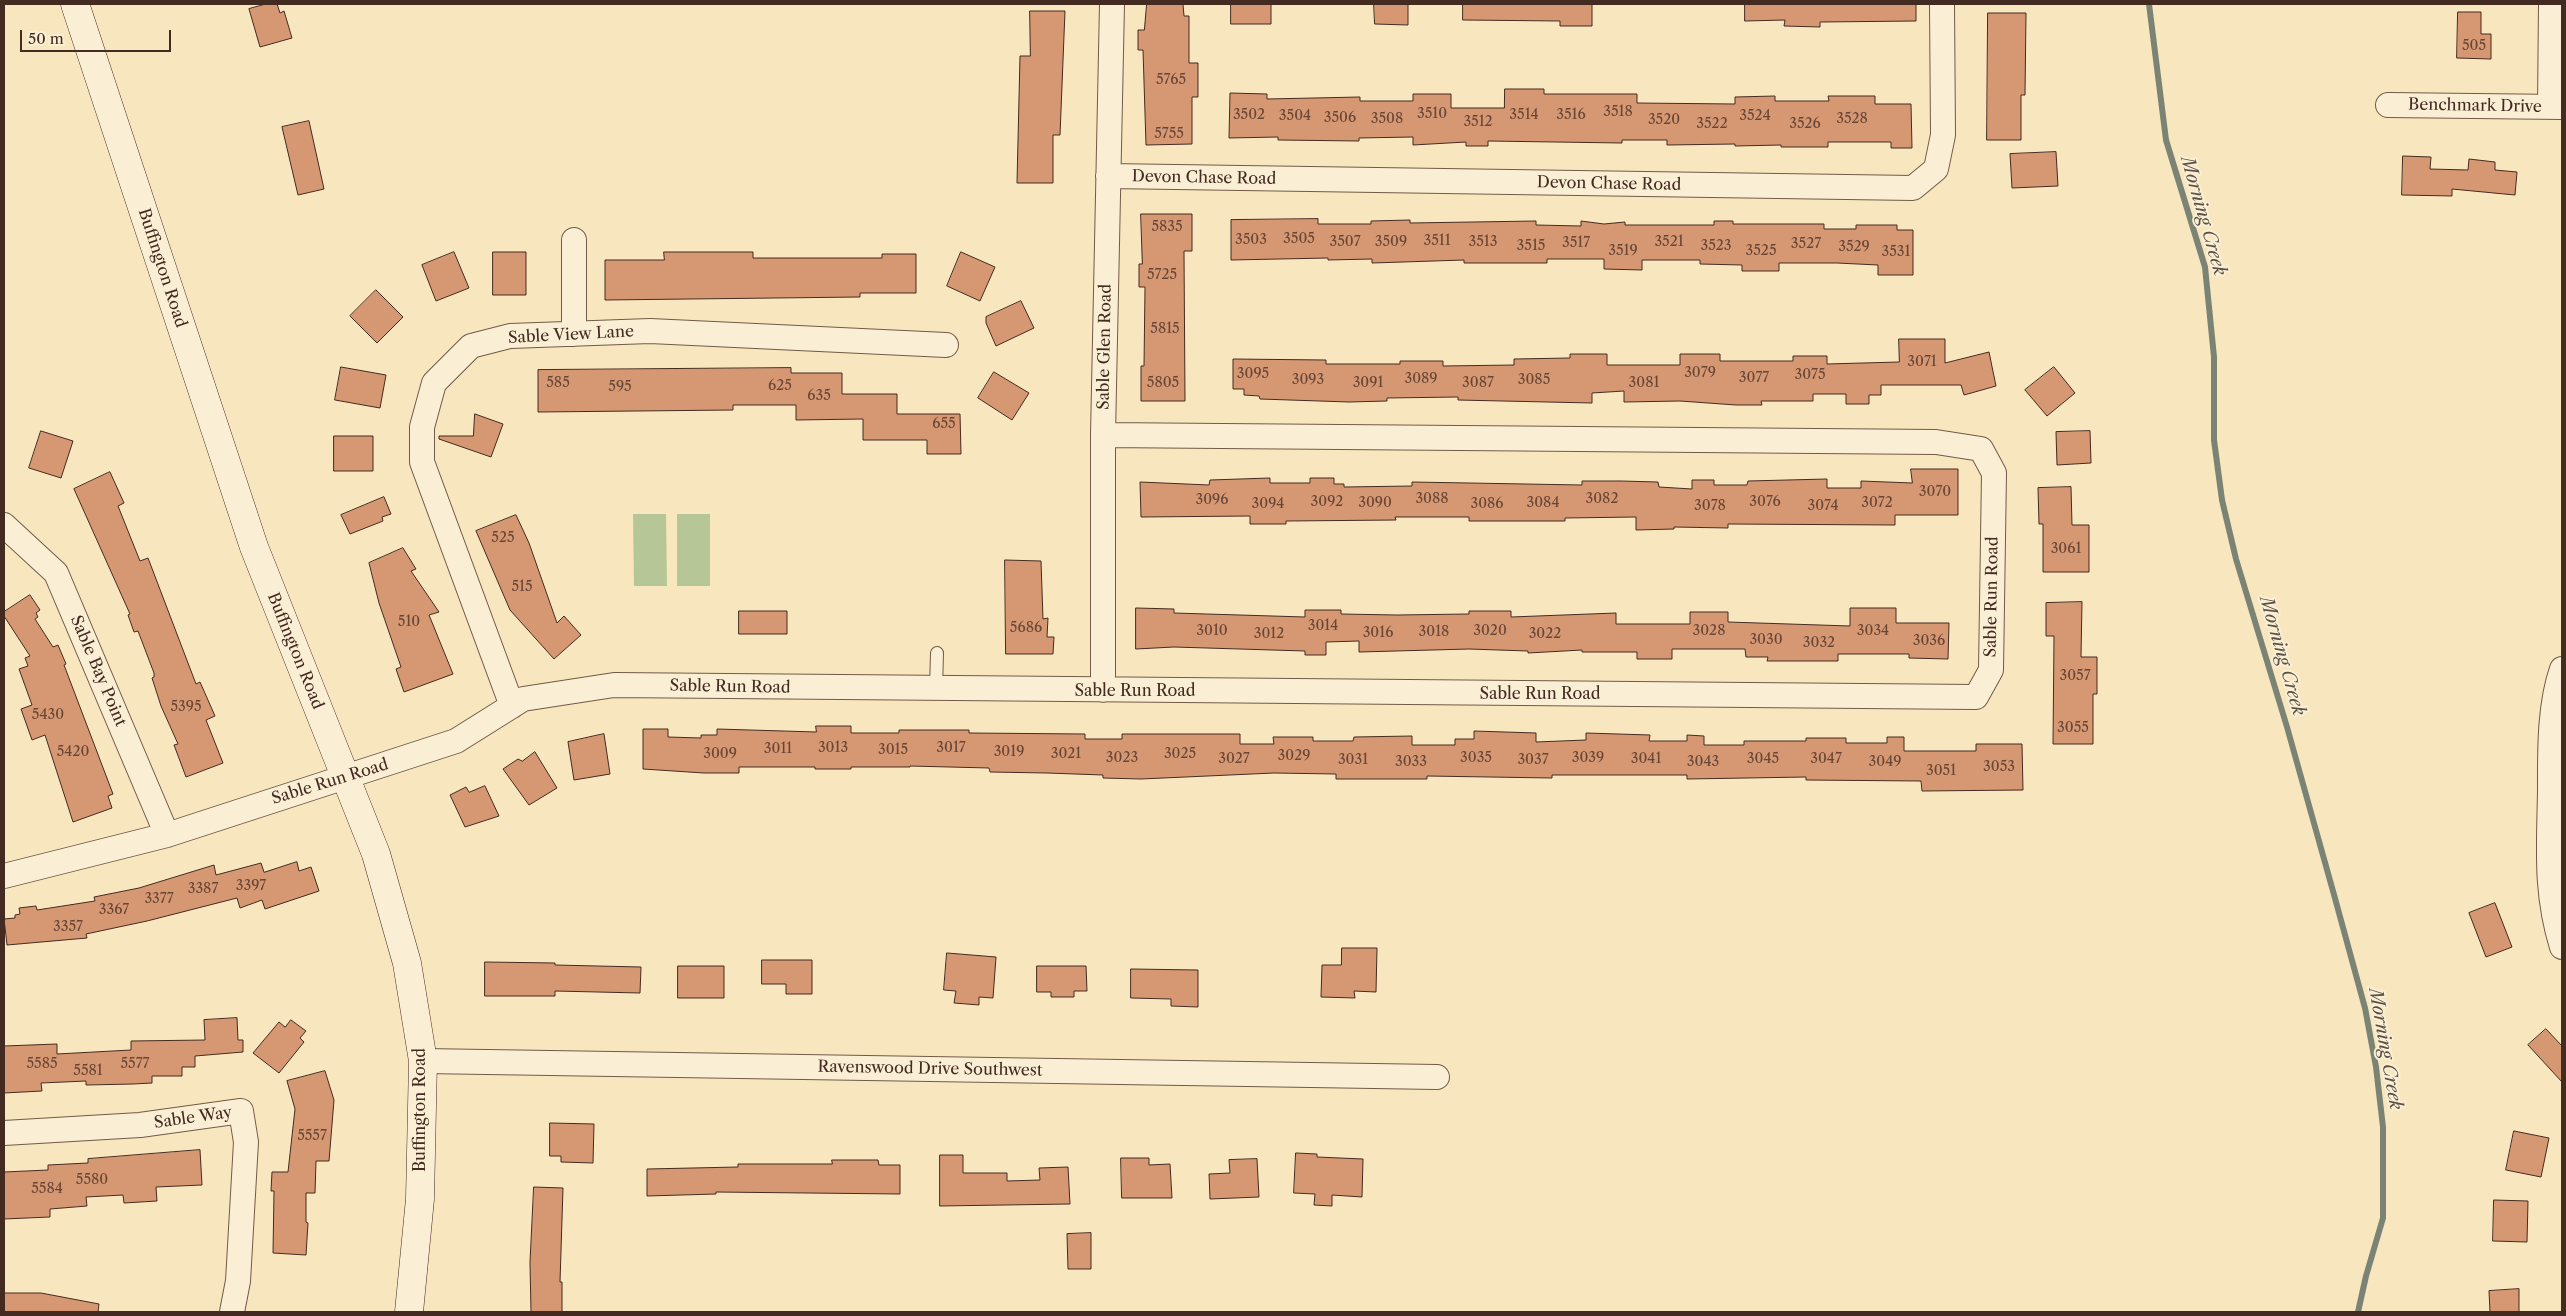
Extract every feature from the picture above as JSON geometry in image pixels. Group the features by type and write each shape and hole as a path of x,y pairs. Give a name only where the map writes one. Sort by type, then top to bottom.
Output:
{"street":[{"name":"Buffington Road","path":"75,4 254,547 376,854 407,963 423,1062 420,1200 409,1312"},
{"name":"Sable Glen Road","path":"1103,690 1103,435 1112,4"},
{"name":"Devon Chase Road","path":"1108,176 1913,188 1936,169 1943,135 1942,4"},
{"path":"2551,4 2556,107"},
{"name":"Benchmark Drive","path":"2388,105 2556,107"},
{"path":"574,240 574,334"},
{"name":"Sable View Lane","path":"512,706 422,462 422,427 434,383 471,346 510,336 650,332 946,345"},
{"name":"Sable Run Road","path":"4,876 167,835 456,741 523,699 614,685 1976,697 1991,670 1994,473 1981,449 1936,442 1103,435"},
{"name":"Sable Bay Point","path":"4,525 56,573 167,835"},
{"path":"2562,669 2557,684 2550,755 2548,878 2553,918 2562,947"},
{"name":"Ravenswood Drive Southwest","path":"423,1062 1437,1077"},
{"name":"Sable Way","path":"4,1132 140,1125 241,1111 246,1142 238,1281 232,1312"}],"lane":[{"path":"936,653 936,689"}],"green space":[{"path":"633,514 666,514 667,586 634,586"},
{"path":"677,514 710,514 710,586 677,586"}],"building":[{"path":"266,4 277,4 280,13 284,11 292,38 260,47 249,9"},
{"path":"1147,4 1183,4 1184,16 1189,16 1189,63 1198,63 1198,97 1192,97 1192,144 1146,145 1143,50 1138,50 1138,30 1144,30"},
{"path":"1231,4 1271,4 1271,24 1231,24"},
{"path":"1374,4 1408,4 1408,25 1375,24"},
{"path":"1463,4 1592,4 1592,26 1560,26 1560,21 1463,20"},
{"path":"1745,4 1916,4 1916,21 1820,22 1820,27 1784,26 1785,20 1745,21"},
{"path":"1030,11 1065,11 1060,135 1053,135 1053,183 1017,183 1020,56 1030,56"},
{"path":"2458,12 2481,12 2481,34 2491,34 2491,59 2457,58"},
{"path":"1988,13 2026,13 2025,95 2021,95 2021,140 1987,140"},
{"path":"1505,89 1544,89 1544,94 1637,94 1637,103 1735,104 1735,97 1775,96 1775,101 1829,101 1828,96 1875,96 1875,104 1911,104 1912,148 1891,148 1891,142 1828,142 1828,147 1781,147 1781,145 1735,146 1735,144 1667,145 1667,140 1622,140 1622,143 1488,141 1488,146 1466,146 1466,142 1413,145 1413,137 1359,138 1359,141 1278,140 1278,137 1229,138 1230,93 1267,94 1267,99 1360,97 1360,101 1413,101 1413,94 1451,94 1451,108 1504,108"},
{"path":"309,121 324,189 298,195 282,127"},
{"path":"2056,152 2058,186 2012,188 2010,154"},
{"path":"2403,156 2431,157 2430,169 2468,170 2469,159 2495,162 2495,170 2517,172 2515,195 2452,189 2452,196 2402,195"},
{"path":"1141,214 1192,214 1192,251 1184,251 1185,401 1141,401 1141,366 1144,366 1145,287 1139,287 1139,264 1142,264"},
{"path":"1318,219 1318,224 1371,224 1371,221 1410,220 1410,223 1536,221 1536,225 1581,226 1581,221 1604,224 1625,222 1625,225 1714,225 1714,221 1733,221 1733,224 1824,224 1824,229 1856,229 1856,225 1897,225 1897,230 1913,230 1913,275 1878,275 1878,265 1837,263 1779,263 1779,271 1742,271 1742,265 1700,264 1700,260 1642,260 1642,270 1604,269 1604,259 1547,259 1547,263 1464,263 1464,260 1372,263 1372,259 1328,260 1328,258 1231,260 1231,220"},
{"path":"454,252 469,288 436,301 422,265"},
{"path":"493,252 526,252 526,295 493,295"},
{"path":"664,252 753,252 753,258 882,258 882,254 916,254 916,293 860,293 860,297 605,300 605,260 664,260"},
{"path":"961,252 995,267 980,301 947,286"},
{"path":"376,290 403,317 377,343 350,316"},
{"path":"1021,301 1034,328 996,346 986,323 986,317"},
{"path":"1899,339 1945,339 1945,363 1989,352 1996,386 1964,395 1961,385 1881,385 1881,395 1869,395 1869,404 1846,404 1846,394 1813,394 1813,401 1761,401 1762,405 1680,401 1624,402 1624,391 1592,393 1592,403 1458,400 1458,397 1387,398 1387,401 1349,402 1260,399 1259,396 1244,395 1244,389 1233,389 1233,359 1326,360 1326,364 1400,364 1400,361 1443,361 1443,366 1514,365 1514,359 1570,358 1570,354 1607,354 1607,365 1680,365 1680,354 1720,354 1720,361 1793,361 1793,356 1827,356 1827,364 1899,362"},
{"path":"341,367 386,375 380,408 335,400"},
{"path":"2054,367 2075,393 2047,416 2025,390"},
{"path":"791,368 791,373 842,373 842,394 897,394 897,414 960,414 961,454 927,454 927,440 863,440 863,419 796,420 796,405 733,405 733,410 538,412 538,370"},
{"path":"994,372 1029,393 1012,420 978,398"},
{"path":"475,414 503,424 491,457 439,439 439,436 473,436"},
{"path":"41,431 73,441 61,478 29,468"},
{"path":"2090,431 2091,463 2057,465 2056,432"},
{"path":"334,436 373,436 373,471 334,471"},
{"path":"1911,469 1958,469 1958,515 1895,515 1895,525 1728,524 1728,528 1674,527 1674,529 1636,530 1636,517 1565,518 1565,521 1469,521 1469,517 1395,517 1396,520 1286,521 1286,524 1250,524 1250,516 1141,517 1140,482 1209,485 1210,480 1270,478 1270,483 1310,483 1310,478 1334,478 1334,484 1344,484 1344,487 1412,486 1412,482 1582,485 1582,481 1621,481 1658,482 1659,487 1692,489 1692,480 1714,480 1714,485 1747,485 1748,481 1827,479 1827,488 1861,488 1861,481 1912,483"},
{"path":"110,472 124,503 118,506 140,561 148,558 196,684 200,682 215,716 206,720 223,763 186,777 174,745 178,744 161,706 152,678 154,673 138,631 134,632 128,615 130,614 74,489"},
{"path":"2071,487 2072,525 2089,525 2089,572 2043,572 2043,524 2039,524 2038,488"},
{"path":"384,497 391,514 382,517 383,521 350,534 341,515"},
{"path":"516,515 529,543 557,623 564,616 581,635 554,659 510,610 476,531"},
{"path":"403,548 416,569 411,571 439,612 429,615 453,674 404,692 396,669 401,667 379,603 369,563"},
{"path":"1005,560 1041,561 1043,619 1048,618 1047,637 1054,637 1053,654 1006,654"},
{"path":"30,595 40,610 36,613 38,617 35,619 53,647 58,645 66,664 64,665 113,794 108,796 112,808 73,822 45,735 32,740 21,709 32,705 19,669 28,666 25,658 30,656 4,616 4,612"},
{"path":"2082,602 2081,657 2097,657 2097,694 2093,694 2093,744 2053,744 2054,636 2046,636 2046,603"},
{"path":"1136,608 1174,609 1174,613 1305,617 1305,610 1341,610 1341,614 1397,615 1469,614 1469,611 1511,611 1511,617 1616,613 1616,624 1690,624 1690,612 1728,612 1728,622 1850,626 1850,608 1896,608 1896,623 1949,623 1948,659 1909,658 1909,654 1838,654 1838,661 1767,661 1768,657 1746,657 1745,649 1672,649 1672,659 1637,659 1637,652 1582,652 1582,650 1528,653 1528,651 1469,649 1359,652 1359,641 1326,642 1326,655 1305,655 1305,651 1174,647 1136,649"},
{"path":"739,611 787,611 787,634 739,634"},
{"path":"816,726 851,726 851,733 899,733 899,730 969,730 969,733 1085,734 1085,739 1122,739 1122,734 1240,734 1240,744 1274,744 1273,737 1313,737 1313,741 1353,741 1354,737 1412,736 1412,745 1455,745 1455,739 1474,739 1474,731 1536,733 1536,742 1586,740 1586,733 1650,735 1649,741 1687,741 1687,735 1704,736 1704,745 1744,745 1744,741 1806,741 1806,738 1846,738 1846,743 1887,743 1887,737 1904,737 1904,751 1976,751 1976,744 2022,744 2023,790 1922,791 1921,781 1806,780 1806,777 1687,779 1687,775 1552,775 1552,778 1427,776 1427,779 1336,779 1336,774 1274,773 1141,779 1103,778 1103,775 990,772 989,768 910,766 851,767 851,769 739,767 739,773 643,769 643,729 668,729 668,737 701,738 701,735 717,735 717,729 816,732"},
{"path":"604,734 610,774 574,780 568,742"},
{"path":"535,752 557,788 529,805 503,769 518,759 522,761"},
{"path":"485,786 499,816 465,827 450,795 466,787 469,792"},
{"path":"297,862 299,871 311,867 319,891 265,909 262,900 240,908 237,898 147,921 86,934 87,938 7,945 4,919 15,918 15,915 20,914 19,908 36,906 37,910 95,901 94,897 139,888 214,865 216,875 261,863 264,872"},
{"path":"2495,903 2512,947 2486,957 2469,913"},
{"path":"1342,948 1377,948 1376,992 1354,991 1355,998 1321,997 1322,965 1341,965"},
{"path":"947,953 996,957 993,998 979,997 979,1005 954,1003 956,991 944,990"},
{"path":"762,960 812,960 812,994 786,994 786,984 762,984"},
{"path":"485,962 641,967 640,993 555,991 555,996 485,996"},
{"path":"678,966 724,966 724,998 678,998"},
{"path":"1037,966 1086,966 1087,991 1074,991 1074,997 1051,997 1051,992 1037,992"},
{"path":"1131,969 1198,970 1198,1007 1171,1006 1171,999 1131,998"},
{"path":"237,1018 238,1040 243,1040 243,1052 195,1056 195,1067 182,1067 182,1076 152,1076 152,1083 133,1084 86,1085 86,1081 41,1083 42,1091 4,1093 4,1046 57,1044 57,1054 131,1050 131,1041 205,1040 204,1020"},
{"path":"291,1020 306,1031 300,1038 304,1042 279,1073 253,1053 279,1022 285,1027"},
{"path":"2546,1029 2562,1046 2562,1082 2528,1045"},
{"path":"325,1071 334,1100 329,1161 316,1161 315,1193 306,1193 306,1222 308,1223 306,1255 273,1253 274,1191 271,1191 272,1172 288,1172 295,1109 287,1081"},
{"path":"550,1123 594,1124 593,1163 561,1162 561,1156 550,1156"},
{"path":"2514,1131 2549,1138 2541,1177 2506,1170"},
{"path":"200,1150 202,1185 156,1187 157,1201 124,1203 123,1195 86,1197 87,1206 50,1209 50,1217 4,1219 4,1172 48,1170 48,1165 88,1163 88,1159"},
{"path":"1296,1153 1317,1154 1317,1157 1363,1159 1362,1197 1332,1195 1332,1206 1314,1205 1315,1194 1294,1193"},
{"path":"940,1155 963,1155 963,1173 1007,1173 1007,1181 1040,1180 1039,1168 1068,1167 1070,1204 940,1206"},
{"path":"1121,1158 1149,1158 1149,1165 1170,1164 1172,1198 1122,1198"},
{"path":"1257,1159 1259,1197 1210,1199 1209,1174 1230,1173 1229,1160"},
{"path":"832,1160 878,1160 879,1165 900,1165 900,1194 716,1192 716,1194 647,1196 647,1169 738,1167 738,1164 832,1164"},
{"path":"534,1187 563,1188 560,1282 562,1282 562,1312 531,1312 530,1263"},
{"path":"2494,1200 2528,1201 2527,1242 2493,1241"},
{"path":"1091,1233 1091,1269 1068,1269 1067,1234"},
{"path":"2519,1289 2519,1312 2490,1312 2489,1291"},
{"path":"4,1293 41,1293 99,1304 98,1312 4,1312"}],"waterway":[{"name":"Morning Creek","path":"2149,4 2166,140 2205,267 2214,357 2214,440 2222,500 2236,559 2287,727 2365,1008 2376,1067 2383,1127 2383,1218 2366,1276 2358,1312"}]}
